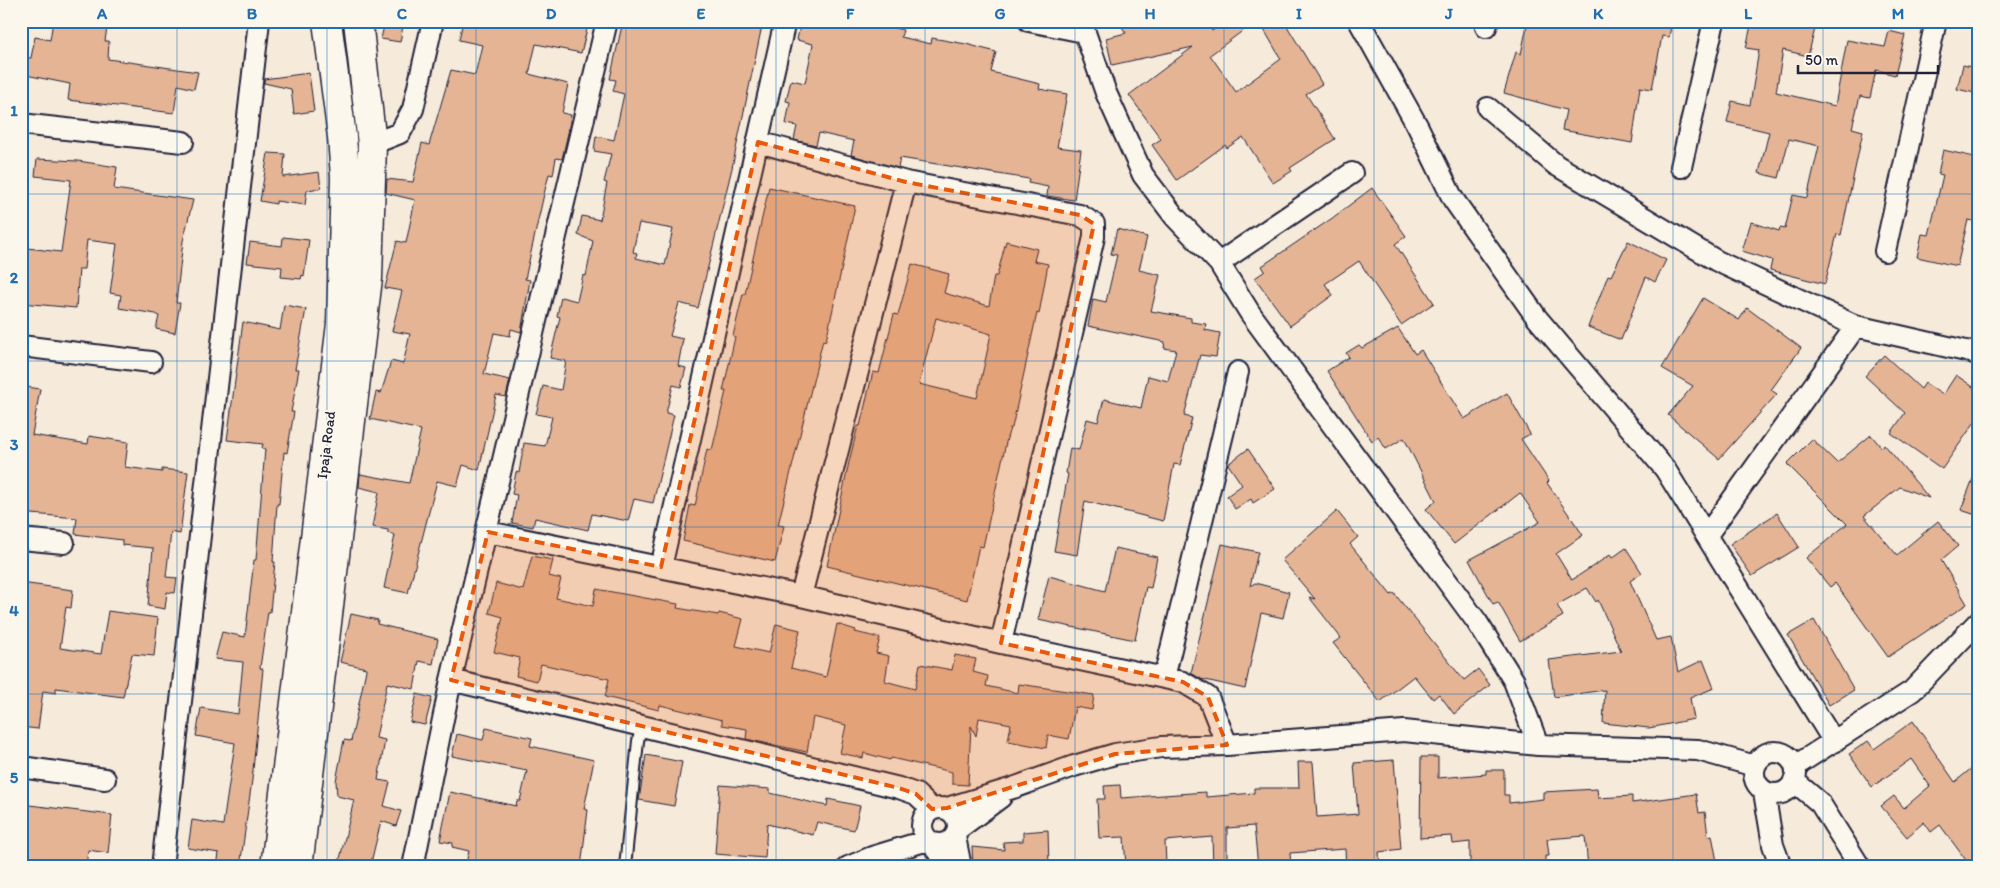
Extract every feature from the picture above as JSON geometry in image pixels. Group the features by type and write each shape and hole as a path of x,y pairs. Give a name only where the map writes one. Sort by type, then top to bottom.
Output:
{"main road":[{"name":"Ipaja Road","path":"275,867 341,324 345,176 342,137 327,21"},
{"name":"Ipaja Road","path":"298,867 368,278 372,144 358,21"}],"street":[{"path":"162,867 260,21"},
{"path":"372,144 400,133 413,109 433,21"},
{"path":"413,867 452,680 607,21"},
{"path":"661,567 785,21"},
{"path":"1029,21 1082,27 1106,93 1143,175 1175,217 1219,263 1250,313 1477,622 1514,680 1538,745"},
{"path":"1360,21 1418,126 1453,199 1537,318 1665,469 1834,742"},
{"path":"1681,166 1714,21"},
{"path":"1885,251 1936,21"},
{"path":"1488,108 1556,165 1717,261 1856,326 1979,354"},
{"path":"21,124 183,142"},
{"path":"758,142 906,182 1080,215 1094,224 1094,237 1001,643"},
{"path":"1219,263 1352,173"},
{"path":"801,596 906,182"},
{"path":"1707,535 1856,326"},
{"path":"21,346 151,362"},
{"path":"1164,678 1238,372"},
{"path":"488,532 801,596 1001,643 1183,682 1208,697 1227,745"},
{"path":"21,539 64,543"},
{"path":"1764,792 1771,794 1785,792 1795,774 1834,742 1912,691 1979,621"},
{"path":"452,680 641,728 727,746 899,788 916,794 940,844 948,842 956,833 1013,788"},
{"path":"932,824 1013,788 1074,766 1115,754 1161,748 1227,745 1404,731 1538,745 1698,750 1755,766"},
{"path":"1780,867 1773,845 1764,792 1755,780 1755,766 1764,755 1772,752 1786,755 1795,774 1820,803 1860,867"},
{"path":"21,767 105,779"},
{"path":"848,867 872,857 954,813 958,820 956,833 961,867"},
{"path":"932,824 948,867"}],"lane":[{"path":"625,867 641,728"}],"highlighted area":[{"path":"758,142 906,182 1080,215 1094,224 1001,643 1183,682 1208,697 1227,745 1115,754 947,808 932,809 916,794 899,788 451,680 488,532 661,567"}],"building":[{"path":"53,21 108,21 105,41 109,41 108,59 198,72 194,89 178,85 174,113 68,100 70,84 21,74 21,57 31,58 35,37 50,40"},
{"path":"385,21 404,21 400,42 381,39"},
{"path":"463,21 589,21 581,53 536,44 529,74 568,84 562,113 571,115 562,159 556,158 553,175 549,174 544,194 525,279 530,280 521,332 511,329 510,336 494,333 484,374 510,380 506,397 496,395 479,470 463,465 457,486 437,481 408,593 384,588 395,535 388,533 388,530 372,527 379,492 359,487 360,474 409,483 421,430 370,419 376,392 381,393 391,361 403,364 410,334 392,331 402,291 385,288 397,241 406,243 415,200 386,193 387,179 413,182 422,143 429,145 451,70 475,75 482,45 459,40"},
{"path":"623,21 763,21 732,168 698,308 679,303 670,336 683,339 678,366 686,368 681,387 673,385 666,413 674,415 653,503 634,499 628,521 592,514 588,530 535,518 533,527 512,523 517,495 512,494 516,472 519,473 524,443 545,446 552,417 536,414 543,386 561,390 566,361 550,358 560,317 557,316 561,297 577,301 583,275 586,276 593,241 578,235 582,216 600,220 607,183 604,182 611,154 594,151 596,136 614,140 624,94 613,91 616,80 610,79","holes":["639,223 673,229 665,265 636,258 637,253 633,252"]},
{"path":"801,21 864,21 903,30 901,37 931,44 932,38 996,52 991,72 1040,84 1039,89 1067,94 1057,147 1081,150 1074,200 1047,196 1048,187 1028,183 1029,179 900,158 898,168 851,155 854,141 819,133 816,145 794,140 797,126 786,124 790,102 786,101 791,80 805,83 813,44 797,40"},
{"path":"1118,21 1205,21 1212,31 1226,21 1256,21 1210,55 1236,92 1281,59 1259,21 1284,21 1322,84 1306,94 1335,139 1290,168 1292,171 1273,183 1243,137 1227,148 1225,145 1177,180 1152,145 1161,139 1129,95 1193,47 1112,65 1106,38 1126,33"},
{"path":"1528,21 1672,21 1669,37 1662,36 1652,89 1640,87 1632,143 1562,130 1566,110 1504,93 1516,52 1521,54"},
{"path":"1752,21 1817,21 1808,56 1783,50 1776,92 1835,106 1847,40 1885,47 1889,31 1905,35 1895,75 1876,70 1870,98 1860,96 1852,128 1863,131 1841,235 1837,234 1825,284 1770,270 1772,260 1742,251 1751,222 1779,231 1780,228 1785,229 1793,195 1807,198 1819,146 1789,139 1779,178 1759,173 1769,132 1727,122 1732,101 1750,105 1759,50 1746,48"},
{"path":"1963,65 1979,69 1979,94 1957,89"},
{"path":"309,73 314,111 294,114 291,89 264,83 264,79"},
{"path":"1943,150 1979,158 1975,184 1979,185 1979,222 1968,220 1957,266 1917,257 1922,234 1929,235 1943,175 1938,174"},
{"path":"268,153 285,154 283,177 319,172 321,188 307,190 305,205 276,201 276,204 260,201"},
{"path":"37,159 78,161 117,167 114,189 193,200 183,241 176,303 180,303 175,333 156,329 159,316 156,314 119,308 121,295 110,293 117,244 87,240 84,269 79,269 76,308 21,303 21,269 25,269 27,248 61,252 71,180 35,176"},
{"path":"769,187 855,206 826,341 823,340 778,525 784,526 775,562 683,541 690,505 695,506 707,449 712,450 726,391 723,391 735,337 733,336 743,294 745,294"},
{"path":"1372,188 1406,236 1395,244 1434,303 1401,325 1359,261 1325,284 1333,295 1290,326 1255,278 1265,271 1262,266 1331,219"},
{"path":"1117,229 1147,237 1139,270 1160,275 1151,311 1191,318 1191,322 1206,324 1205,330 1220,333 1216,357 1200,355 1184,416 1192,418 1180,465 1174,464 1163,521 1085,501 1077,555 1054,551 1068,474 1066,473 1070,448 1079,450 1087,419 1098,422 1104,399 1141,408 1148,376 1168,381 1176,350 1164,348 1165,342 1088,326 1093,299 1106,302 1117,255 1111,254"},
{"path":"283,237 309,240 304,276 302,275 301,279 281,277 282,267 247,263 250,242 282,246"},
{"path":"1006,241 1037,249 1034,261 1048,264 1039,314 1037,313 1012,428 1010,428 1007,438 983,547 979,546 967,600 827,566 849,462 873,372 879,373 894,314 898,315 912,264 949,274 944,293 989,306 994,276 997,276","holes":["936,318 991,334 977,398 919,384"]},
{"path":"1628,241 1666,260 1655,282 1646,277 1621,340 1588,327 1608,275 1611,276"},
{"path":"1703,298 1739,320 1747,308 1801,348 1771,390 1777,394 1719,459 1668,415 1693,386 1662,368"},
{"path":"284,305 306,309 295,369 299,369 291,412 294,412 287,453 284,452 279,504 277,504 273,562 275,562 270,612 268,612 260,668 263,669 252,780 240,867 217,867 219,853 188,848 192,820 223,825 235,743 196,736 201,708 238,714 243,662 215,659 222,632 245,637 254,560 256,560 265,449 262,448 263,444 227,440 243,322 280,330"},
{"path":"1398,328 1415,354 1421,350 1464,419 1507,393 1530,434 1521,439 1549,481 1547,483 1583,535 1556,554 1572,580 1610,555 1612,558 1626,548 1642,573 1630,581 1656,640 1671,637 1678,672 1703,660 1714,688 1690,698 1694,719 1649,728 1603,723 1605,690 1554,697 1549,660 1621,651 1598,600 1596,602 1587,588 1557,605 1563,616 1520,641 1498,602 1493,604 1469,560 1540,522 1520,493 1454,544 1426,509 1436,501 1404,438 1386,449 1378,437 1372,441 1327,371 1349,357 1346,353 1359,345 1362,348"},
{"path":"1884,355 1921,389 1925,383 1943,395 1956,375 1979,391 1979,416 1942,469 1891,433 1905,413 1865,376"},
{"path":"21,386 40,389 32,435 88,444 89,436 128,442 125,467 162,472 162,469 188,472 180,534 171,532 166,577 177,578 175,593 167,592 165,609 148,606 153,548 122,545 122,540 75,534 77,518 21,513"},
{"path":"1871,435 1882,448 1884,444 1929,498 1900,487 1864,516 1897,555 1938,521 1958,546 1941,560 1967,604 1888,657 1835,583 1830,587 1806,558 1847,524 1787,464 1812,439 1837,463"},
{"path":"1248,449 1275,489 1253,503 1251,499 1235,509 1227,496 1242,485 1228,464"},
{"path":"1977,468 1979,468 1979,516 1961,510"},
{"path":"1337,511 1358,537 1350,544 1391,595 1394,593 1464,680 1478,669 1490,685 1454,714 1439,694 1433,699 1414,676 1380,702 1333,643 1341,638 1309,597 1315,599 1282,560"},
{"path":"1777,513 1799,547 1752,576 1730,544"},
{"path":"1222,544 1258,552 1250,586 1255,583 1289,592 1283,618 1261,613 1245,689 1201,679 1191,673"},
{"path":"1115,548 1157,557 1151,588 1146,587 1135,640 1038,620 1049,576 1105,591"},
{"path":"532,556 553,560 549,576 561,579 556,598 593,606 596,589 678,604 677,608 718,615 719,613 743,619 736,646 769,653 776,624 800,630 791,668 826,677 837,624 856,630 855,632 880,638 876,653 889,656 885,681 915,689 920,664 952,670 955,655 976,659 973,672 988,676 986,686 1018,693 1019,684 1094,695 1092,710 1075,707 1069,739 1048,735 1046,748 1008,741 1011,724 979,718 976,736 971,726 968,785 952,784 952,772 864,753 863,758 840,753 846,725 813,717 807,752 746,739 747,729 722,725 722,720 660,705 659,710 605,697 609,679 541,664 537,681 516,676 520,658 494,652 503,617 489,613 496,583 523,590"},
{"path":"21,583 73,590 71,608 66,607 60,648 101,654 108,611 158,618 154,656 132,654 123,697 56,688 56,693 43,691 38,729 21,727 21,689 26,654 21,653"},
{"path":"351,614 378,620 377,624 438,639 433,664 419,661 414,689 387,683 376,738 385,740 378,780 390,782 384,806 401,811 396,826 381,821 370,867 338,867 354,800 337,796 336,781 344,740 351,741 366,670 366,668 340,662"},
{"path":"1814,620 1854,690 1829,705 1788,635"},
{"path":"417,694 432,698 425,725 410,722"},
{"path":"1913,721 1955,782 1979,762 1979,867 1971,867 1940,825 1931,832 1924,822 1907,837 1881,806 1894,796 1904,808 1930,786 1911,759 1872,787 1849,754 1868,741 1874,749"},
{"path":"486,728 532,738 530,746 594,760 584,809 588,810 581,867 465,867 469,851 452,847 453,843 440,841 450,792 516,806 517,801 520,801 527,771 452,756 457,734 483,740"},
{"path":"646,755 682,762 674,806 639,800"},
{"path":"1421,757 1438,757 1438,778 1486,774 1486,770 1504,770 1504,795 1509,795 1509,803 1543,799 1543,792 1597,789 1598,798 1632,796 1632,803 1696,794 1699,813 1705,812 1708,836 1712,835 1718,867 1588,867 1585,836 1547,839 1549,856 1545,856 1545,867 1470,867 1470,842 1453,844 1452,836 1420,838"},
{"path":"1394,760 1401,849 1379,852 1380,867 1346,867 1345,849 1290,853 1291,867 1258,867 1254,826 1227,828 1227,867 1213,867 1212,837 1165,841 1166,865 1137,867 1126,867 1124,837 1099,838 1097,799 1105,799 1104,786 1120,785 1121,798 1206,792 1206,797 1254,793 1254,788 1299,788 1298,762 1313,762 1317,817 1358,814 1354,763"},
{"path":"720,785 770,789 770,793 827,806 828,799 860,806 854,830 817,822 813,835 767,824 765,858 715,854"},
{"path":"21,804 112,815 108,853 88,850 86,867 43,867 21,864"},
{"path":"1048,830 1049,867 1017,867 1016,864 973,867 972,847 1004,850 1003,842 1023,841 1023,832"}]}
